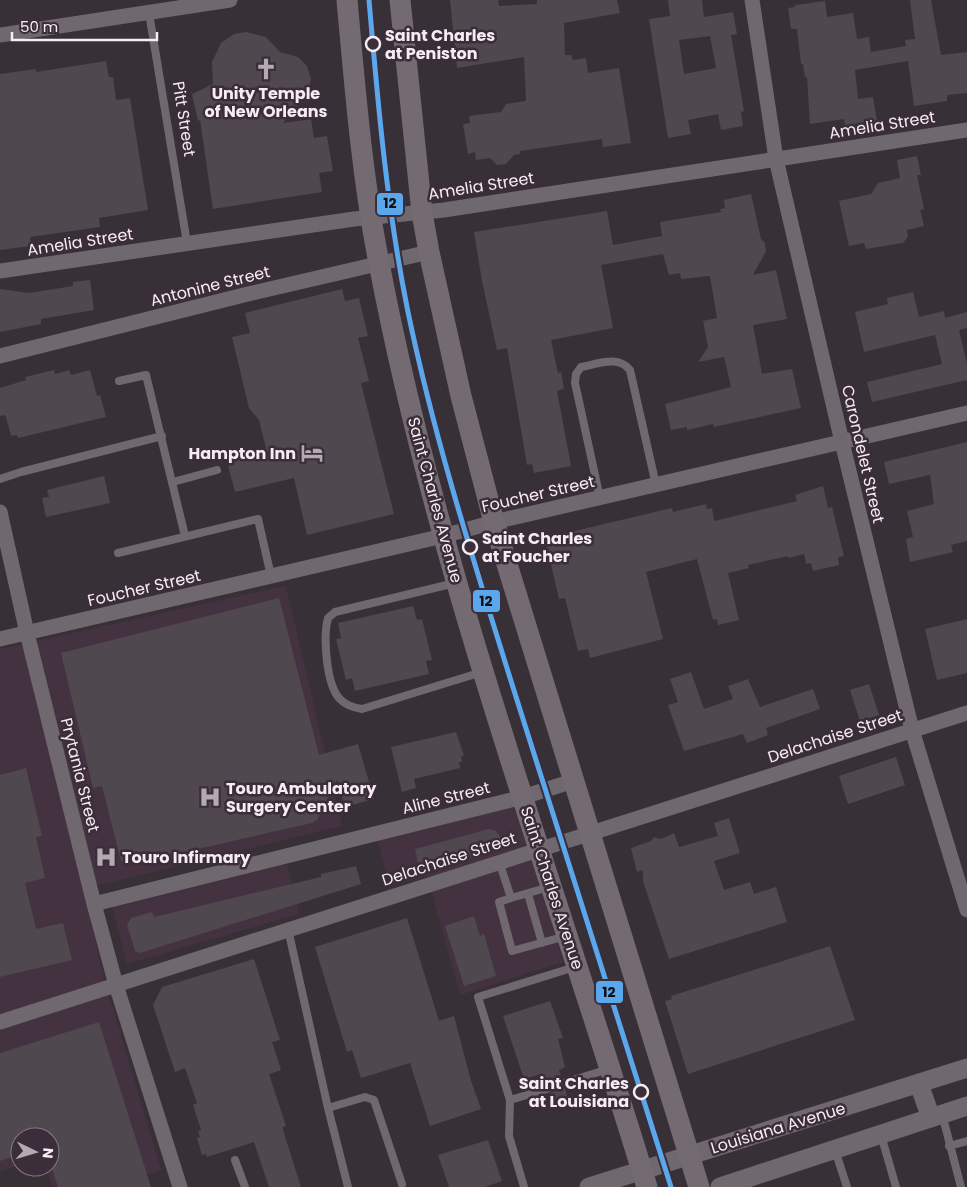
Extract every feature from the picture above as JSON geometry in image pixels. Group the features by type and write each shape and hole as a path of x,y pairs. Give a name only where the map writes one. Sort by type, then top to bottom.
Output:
{"main road":[{"name":"Saint Charles Avenue","path":"346,0 356,106 379,264 443,536 539,848 645,1178"},
{"path":"400,0 422,213 461,396 494,522 699,1187"}],"street":[{"path":"0,35 148,7 230,0"},
{"name":"Carondelet Street","path":"752,0 776,159 842,442 912,730 967,910"},
{"name":"Amelia Street","path":"0,271 371,217 422,213 967,130"},
{"name":"Antonine Street","path":"0,356 248,294 429,252"},
{"name":"Foucher Street","path":"0,639 443,536 494,522 967,413"},
{"name":"Prytania Street","path":"0,512 27,633 94,904 116,985 180,1187"},
{"name":"Delachaise Street","path":"0,1022 539,848 967,713"},
{"name":"Aline Street","path":"94,904 523,797 573,781"},
{"name":"Louisiana Avenue","path":"589,1187 645,1178 690,1156 967,1068"},
{"path":"919,1084 937,1116"},
{"path":"720,1187 967,1106"}],"lane":[{"name":"Pitt Street","path":"148,7 187,243"},
{"path":"600,498 575,383 576,374 581,367 616,360 625,364 630,370 656,485"},
{"path":"118,381 146,375 186,536"},
{"path":"0,479 162,436"},
{"path":"173,482 218,470"},
{"path":"118,552 258,519 271,576"},
{"path":"457,582 335,612 328,618 324,647 334,690 340,700 352,707 362,709 382,705 484,671"},
{"path":"499,861 510,898"},
{"path":"551,886 499,902 512,951 567,936"},
{"path":"528,894 542,943"},
{"path":"288,929 328,1108 348,1187"},
{"path":"524,1187 509,1136 510,1100 478,997 577,966"},
{"path":"563,1083 610,1069"},
{"path":"510,1100 547,1089"},
{"path":"328,1108 365,1097 374,1100 402,1184"},
{"path":"937,1116 949,1146 961,1187"},
{"path":"880,1135 896,1187"},
{"path":"949,1146 967,1141"},
{"path":"835,1150 847,1187"},
{"path":"235,1160 245,1187"}],"shaded area":[{"name":"Touro Infirmary","path":"286,586 342,826 83,889 105,982 161,1170 112,1187 53,1187 50,1177 60,1177 60,1127 10,1127 10,1168 0,1172 0,649"},
{"path":"516,804 563,962 460,995 427,876 390,886 377,840"},
{"path":"287,864 299,914 127,964 112,907"}],"building":[{"path":"450,0 498,0 499,6 537,4 537,0 617,0 620,13 564,23 565,55 571,55 573,60 586,58 588,73 619,68 631,143 603,147 602,139 520,151 520,154 514,155 506,164 497,165 490,158 476,160 475,152 468,154 463,124 470,123 469,116 501,112 506,104 526,101 524,57 457,68"},
{"path":"668,0 702,0 704,17 733,12 737,34 731,35 744,111 741,112 743,126 721,130 718,114 688,120 691,134 668,138 649,19 670,16","holes":["710,36 716,68 684,74 679,40"]},
{"path":"910,0 931,0 941,55 967,52 967,93 947,95 947,101 914,106 908,61 855,70 858,99 873,97 877,121 845,125 844,119 810,124 807,77 805,77 803,64 801,64 797,29 791,29 788,8 795,7 795,5 825,1 827,17 853,13 857,39 869,37 871,52 906,46 905,40 915,39"},
{"path":"246,32 266,37 280,52 298,57 307,66 311,79 308,92 283,123 311,119 314,138 327,136 333,171 319,173 322,192 213,209 200,120 198,121 192,94 213,84 212,62 221,43 234,34"},
{"path":"106,61 109,77 113,77 116,100 130,98 148,210 99,218 100,227 30,237 31,246 0,250 0,74 36,69 36,72"},
{"path":"917,156 921,175 917,175 924,209 920,210 924,226 907,230 908,237 903,243 866,249 864,243 849,246 839,201 871,194 878,183 900,178 897,160"},
{"path":"751,194 761,239 765,243 766,251 753,275 776,270 787,319 753,325 762,374 792,369 801,408 714,427 713,424 687,430 687,427 671,430 665,404 731,387 724,357 698,362 708,347 703,321 717,318 710,276 681,279 680,273 669,275 663,254 601,265 613,328 551,340 558,373 561,372 564,389 557,391 571,466 534,473 532,464 527,465 507,348 497,350 482,281 474,232 607,211 613,245 662,236 660,222 721,212 720,209 725,208 724,200"},
{"path":"90,280 94,310 41,319 41,324 0,332 0,289 29,293 73,286 73,282"},
{"path":"342,289 345,301 359,298 368,336 358,338 369,381 361,383 394,514 307,535 294,478 235,492 226,458 266,448 259,420 249,408 232,337 250,333 245,313"},
{"path":"913,292 919,317 944,311 945,318 967,312 967,328 959,330 967,364 967,380 872,402 867,382 942,364 935,335 864,352 855,312 888,304 887,298"},
{"path":"54,370 55,374 69,370 71,375 90,370 97,396 100,395 106,417 18,438 17,435 11,436 6,417 4,415 0,416 0,388 26,380 25,377"},
{"path":"967,442 967,541 951,545 953,552 910,562 906,539 913,537 907,511 934,504 930,475 889,484 884,462"},
{"path":"104,476 110,503 46,517 42,498 49,497 47,490"},
{"path":"823,486 828,508 832,507 844,556 838,557 839,565 813,571 811,563 806,564 804,554 748,565 749,568 728,573 739,620 718,625 717,619 713,620 697,559 646,572 663,639 590,658 588,649 578,651 565,598 559,599 545,538 672,508 673,512 706,504 707,509 712,508 714,521 797,501 795,495"},
{"path":"279,598 319,755 358,744 374,799 345,807 337,780 317,820 312,823 126,865 121,861 102,786 93,788 61,653"},
{"path":"413,606 417,620 422,619 432,660 426,661 429,674 355,691 352,678 346,680 336,639 341,638 338,623"},
{"path":"967,619 967,673 937,680 925,629"},
{"path":"691,672 704,709 733,699 728,686 748,679 760,707 813,689 820,709 766,728 768,735 747,743 743,734 684,751 668,705 678,702 670,679"},
{"path":"869,684 879,715 860,721 850,690"},
{"path":"456,732 464,756 461,756 462,762 459,762 460,768 414,779 416,788 402,792 391,747"},
{"path":"896,757 905,785 848,804 839,776"},
{"path":"26,768 42,836 36,837 45,878 25,883 36,929 63,923 72,960 0,977 0,775"},
{"path":"729,818 740,853 714,861 724,890 750,882 754,894 776,887 787,922 669,959 643,881 643,870 637,872 631,848 651,841 654,837 661,839 674,833 679,847 718,836 714,823"},
{"path":"489,829 496,831 500,836 500,843 496,849 420,872 415,849"},
{"path":"356,866 361,884 140,953 135,951 127,925 131,918 152,912 154,917 321,877 321,874"},
{"path":"474,916 480,936 484,934 496,976 464,986 445,926"},
{"path":"407,918 439,1021 454,1016 471,1081 481,1109 430,1126 410,1063 361,1078 352,1050 347,1052 315,947"},
{"path":"830,946 855,1020 688,1074 665,1001 672,999 671,996"},
{"path":"254,959 280,1040 272,1042 281,1070 269,1074 286,1126 283,1127 283,1130 301,1187 269,1187 254,1142 207,1157 206,1154 202,1155 197,1138 200,1137 198,1131 201,1130 193,1105 197,1103 185,1068 175,1072 153,1005 162,987"},
{"path":"550,1001 563,1038 558,1039 565,1067 559,1070 561,1078 558,1084 560,1087 565,1088 567,1096 551,1101 549,1094 552,1091 552,1087 545,1084 541,1074 524,1079 503,1016"},
{"path":"99,1022 151,1187 58,1187 55,1177 60,1177 60,1127 10,1127 10,1158 0,1161 0,1053"},
{"path":"488,1140 502,1181 485,1187 449,1187 438,1155"}],"transit line":[{"name":"12","path":"369,0 380,118 394,235 418,359 455,498 671,1187"}],"place":[{"name":"Saint Charles at Peniston","path":"373,44"},
{"name":"Unity Temple of New Orleans","path":"266,69"},
{"name":"Hampton Inn","path":"312,453"},
{"name":"Saint Charles at Foucher","path":"470,547"},
{"name":"Touro Ambulatory Surgery Center","path":"210,797"},
{"name":"Touro Infirmary","path":"106,857"},
{"name":"Saint Charles at Louisiana","path":"641,1092"}]}
